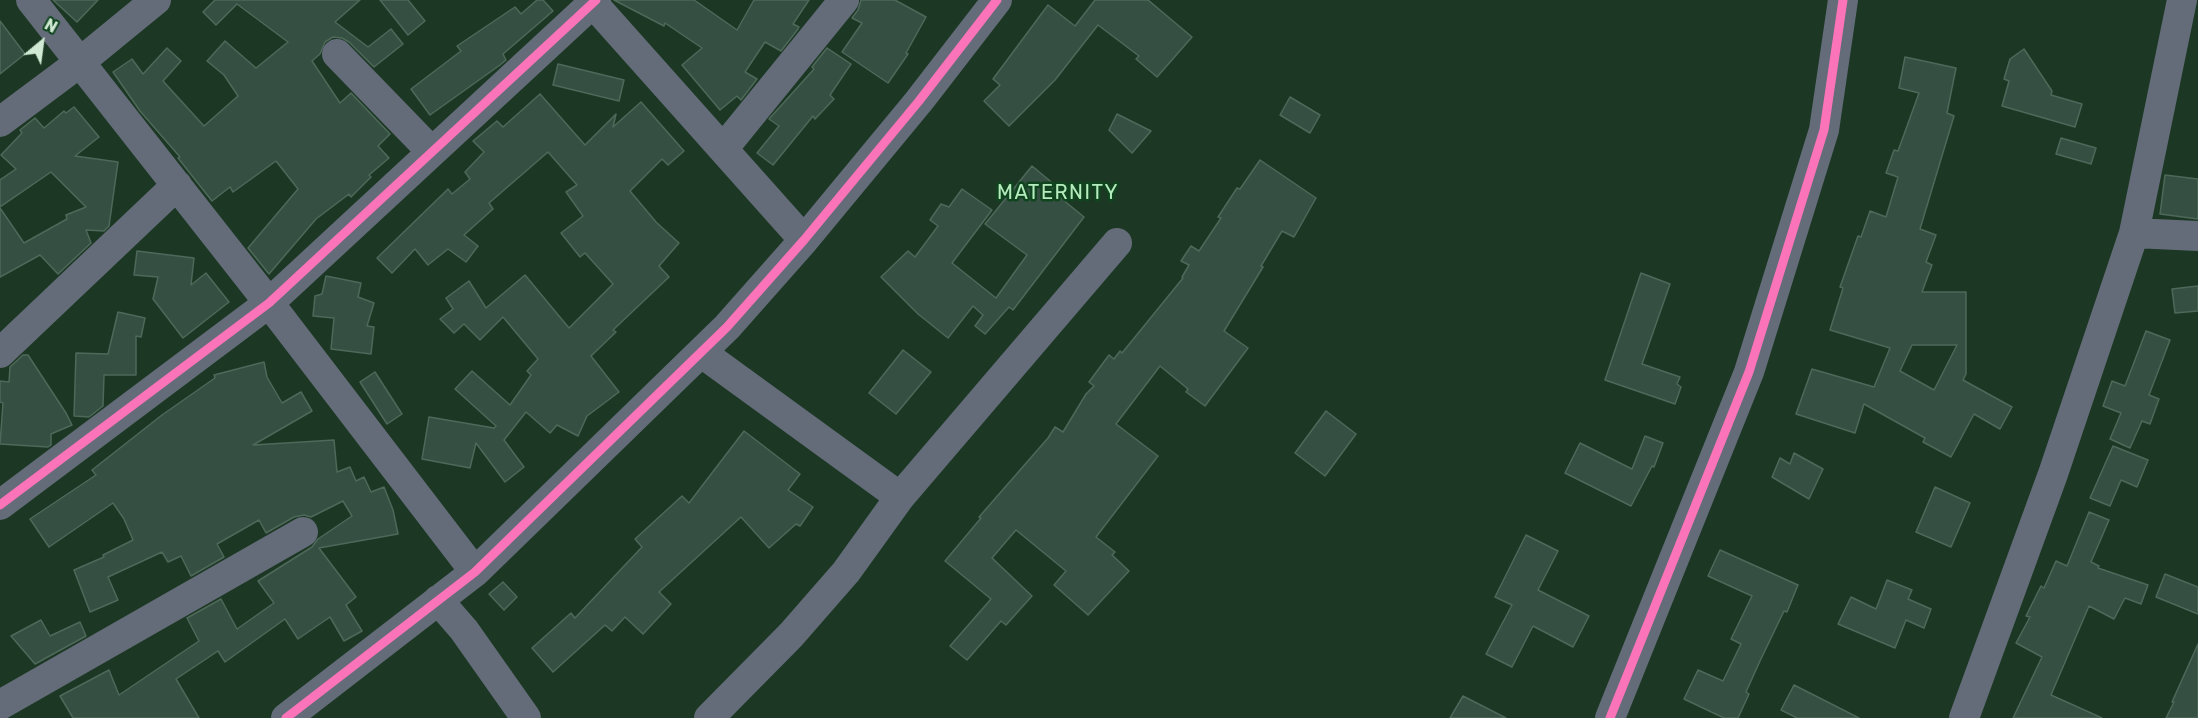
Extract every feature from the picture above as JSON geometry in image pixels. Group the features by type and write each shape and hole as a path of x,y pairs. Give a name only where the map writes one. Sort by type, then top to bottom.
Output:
{"street":[{"path":"31,0 269,303 475,572"},
{"path":"0,122 79,63 156,0"},
{"path":"723,149 844,0"},
{"path":"286,718 475,572 727,327 804,240 919,101 997,0"},
{"path":"1610,718 1749,372 1824,130 1843,0"},
{"path":"1964,718 2053,474 2134,233 2182,0"},
{"path":"0,505 269,303 593,1 804,240"},
{"path":"337,54 432,152"},
{"path":"0,353 177,185"},
{"path":"2134,233 2198,236"},
{"path":"708,718 791,635 846,572 900,497 1117,243"},
{"path":"702,352 900,497"},
{"path":"0,705 303,532"},
{"path":"438,600 464,630 526,718"}],"building":[{"path":"53,0 98,0 77,22"},
{"path":"215,0 360,0 335,22 368,47 391,29 403,44 374,67 349,42 333,37 325,42 320,54 312,61 340,103 351,93 390,134 378,146 389,158 369,175 371,177 351,197 349,194 316,219 269,274 248,248 298,189 276,161 233,192 230,187 212,201 178,158 180,157 140,111 113,72 132,59 143,74 167,48 181,61 163,81 204,126 238,96 224,75 207,61 225,41 256,68 288,42 237,4 216,25 203,12"},
{"path":"380,0 408,0 425,21 408,35"},
{"path":"537,0 543,0 553,11 503,54 506,60 430,115 411,89 461,51 457,46 515,7 521,14"},
{"path":"614,0 694,0 737,30 754,0 809,0 793,24 799,27 798,29 781,51 765,42 745,72 757,79 741,100 737,96 720,110 682,65 702,48 665,23 664,26"},
{"path":"861,0 895,0 926,17 906,53 908,54 888,83 842,52 862,23 852,18"},
{"path":"1095,0 1148,0 1192,37 1157,77 1136,59 1139,56 1098,25 1055,80 1009,126 984,101 1000,85 993,79 1048,5 1075,26"},
{"path":"0,21 25,54 0,74"},
{"path":"827,48 851,64 830,95 834,99 815,119 813,116 773,165 757,153 779,126 769,119 814,69 812,67"},
{"path":"2024,49 2052,91 2051,95 2082,104 2075,127 2002,106 2009,81 2004,79 2010,59"},
{"path":"1905,57 1956,68 1947,113 1954,116 1920,229 1936,235 1926,262 1932,265 1922,292 1966,292 1966,374 1963,380 2012,407 2000,429 1974,414 1951,457 1923,442 1925,438 1864,404 1855,433 1796,414 1812,369 1874,387 1890,348 1830,330 1843,288 1840,287 1858,236 1861,237 1870,211 1886,217 1898,177 1886,173 1894,150 1898,151 1919,93 1899,88","holes":["1912,345 1957,345 1934,390 1900,371"]},
{"path":"558,64 624,80 619,101 553,85"},
{"path":"540,94 585,145 616,114 613,127 641,102 684,151 668,165 662,159 630,191 656,222 679,243 659,266 669,277 613,330 616,332 591,356 619,392 587,416 578,436 557,425 550,433 526,412 504,440 524,467 505,482 476,443 470,468 422,459 429,417 494,428 496,426 455,389 472,371 510,405 531,375 527,371 538,359 503,317 480,340 464,324 454,333 440,319 453,309 446,298 469,281 486,308 525,275 569,328 613,284 585,253 580,257 561,233 583,216 566,192 577,185 548,152 489,203 493,209 464,235 478,246 466,262 448,249 428,265 415,249 392,273 377,258 448,189 452,194 470,179 465,172 484,152 473,141 497,121 503,127"},
{"path":"1290,97 1320,115 1310,133 1280,115"},
{"path":"74,107 99,137 75,156 118,162 109,226 104,231 86,230 91,243 58,274 40,255 0,277 0,208 24,243 67,219 66,215 86,207 51,172 0,207 0,180 16,169 1,155 22,133 20,130 35,118 44,128 64,111 66,113"},
{"path":"1117,114 1151,131 1132,153 1109,130"},
{"path":"2061,138 2096,148 2091,164 2056,154"},
{"path":"1260,160 1316,198 1294,237 1282,231 1224,331 1248,348 1205,406 1186,392 1188,389 1160,366 1116,424 1158,456 1096,537 1115,552 1112,555 1129,571 1088,615 1054,585 1066,571 1016,530 992,558 1032,596 1006,625 1001,621 967,660 950,646 991,599 945,561 1055,427 1063,432 1086,394 1094,386 1089,382 1109,355 1114,359 1120,351 1122,353 1183,278 1189,265 1181,261 1191,246 1199,251 1237,188 1240,189"},
{"path":"1032,166 1055,185 1051,190 1084,217 1013,310 1009,307 985,334 975,326 983,315 973,306 948,338 918,314 881,277 908,251 915,257 938,226 930,220 941,204 949,207 962,189 992,210 952,263 996,298 1027,255 985,224"},
{"path":"2165,175 2198,179 2198,219 2160,214"},
{"path":"137,251 194,258 191,285 206,273 229,302 183,338 153,299 158,277 134,275"},
{"path":"1641,273 1670,284 1642,364 1680,377 1677,384 1681,387 1675,404 1605,380"},
{"path":"326,276 361,283 358,297 374,303 367,326 374,327 371,354 331,349 334,318 313,316 315,296 322,294"},
{"path":"2198,286 2198,311 2175,313 2172,289"},
{"path":"118,312 145,318 141,337 136,336 136,375 104,375 103,406 89,417 74,416 76,353 108,354"},
{"path":"2146,331 2170,340 2149,395 2159,399 2150,424 2142,421 2130,448 2110,439 2121,413 2103,406 2112,381 2125,386"},
{"path":"903,350 931,372 896,414 869,393"},
{"path":"23,355 28,355 72,425 51,434 51,445 48,447 0,444 3,403 0,402 0,381 9,382 10,367"},
{"path":"264,362 267,377 282,403 301,392 312,411 253,445 334,440 337,472 350,467 356,481 364,477 371,492 384,487 393,510 398,534 319,548 356,597 346,605 362,631 344,641 330,617 298,639 285,619 225,662 218,651 176,679 199,718 73,718 60,696 109,670 119,695 199,641 187,618 221,599 237,629 274,603 258,581 312,547 318,539 352,516 343,501 311,517 304,515 294,517 266,533 259,520 217,544 224,557 191,576 181,556 168,562 162,552 108,577 118,600 90,612 74,570 104,557 103,555 133,540 124,519 113,503 49,547 30,519 96,475 92,470 162,415 215,378 214,375"},
{"path":"375,372 402,414 387,424 360,382"},
{"path":"1326,411 1356,434 1325,476 1295,453"},
{"path":"744,431 800,474 788,490 813,507 800,526 796,524 769,548 741,517 659,592 671,604 643,634 625,617 612,631 605,625 553,672 532,648 571,613 575,618 642,547 635,539 682,496 689,503"},
{"path":"1645,436 1663,443 1654,467 1652,466 1631,506 1565,473 1580,443 1632,469"},
{"path":"2113,446 2148,460 2137,487 2121,480 2110,506 2090,498"},
{"path":"1794,453 1823,469 1809,499 1772,477 1780,458 1790,464"},
{"path":"1935,487 1970,503 1951,547 1916,532"},
{"path":"2089,512 2109,520 2091,562 2099,566 2098,568 2148,585 2141,604 2125,598 2114,619 2089,606 2051,695 2102,718 2013,718 2042,657 2016,643 2030,617 2026,616 2041,586 2044,588 2056,561 2067,566"},
{"path":"1526,535 1558,551 1538,590 1589,616 1573,647 1533,626 1512,667 1486,654 1512,605 1495,597"},
{"path":"1720,550 1798,585 1787,612 1784,611 1746,692 1749,694 1738,718 1724,718 1684,699 1698,670 1723,681 1741,644 1731,639 1752,596 1708,576"},
{"path":"2165,574 2198,587 2198,614 2156,597"},
{"path":"1887,580 1912,590 1908,599 1931,609 1924,628 1906,620 1895,648 1838,624 1851,597 1876,609"},
{"path":"503,582 517,597 504,610 489,594"},
{"path":"41,620 50,636 80,622 86,636 35,664 11,636"},
{"path":"2198,644 2198,718 2166,718 2174,702 2172,702"},
{"path":"1794,685 1859,718 1797,718 1781,710"},
{"path":"1463,696 1506,718 1450,718"}],"cycle path":[{"path":"0,505 269,303 596,0"},
{"path":"286,718 475,572 727,327 804,240 919,101 997,0"},
{"path":"1610,718 1749,372 1824,130 1843,0"}],"district":[{"name":"MATERNITY","path":"1058,193"}]}
